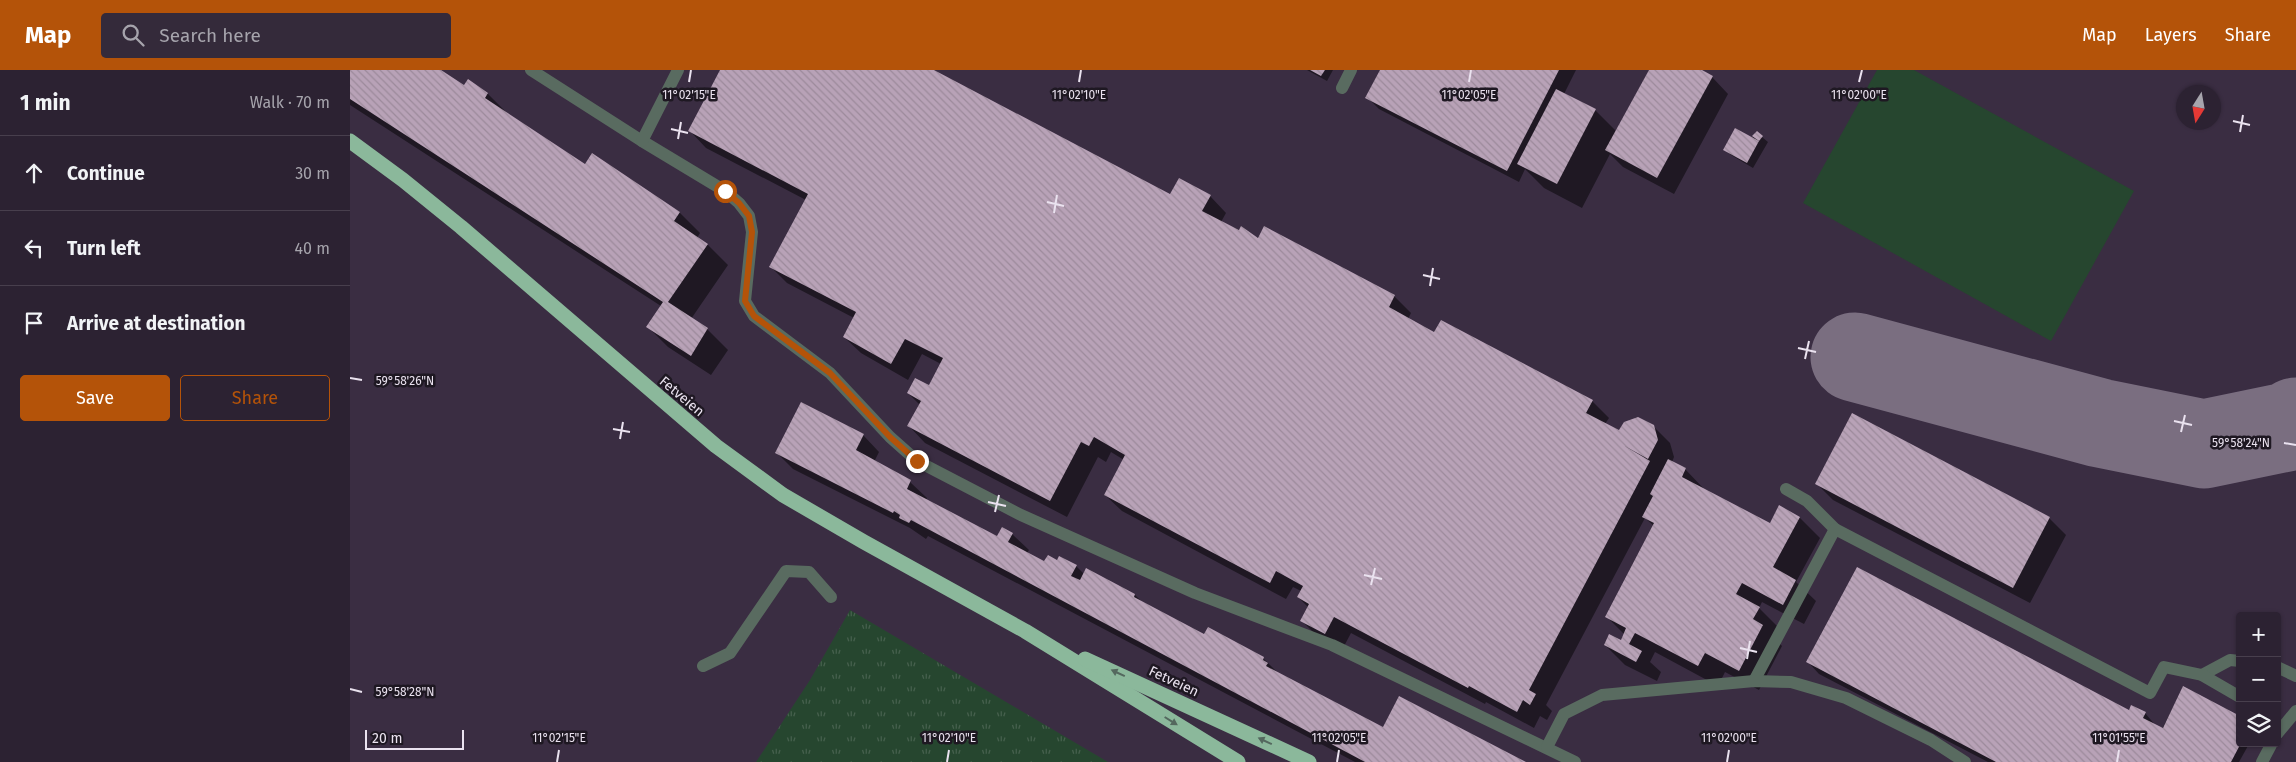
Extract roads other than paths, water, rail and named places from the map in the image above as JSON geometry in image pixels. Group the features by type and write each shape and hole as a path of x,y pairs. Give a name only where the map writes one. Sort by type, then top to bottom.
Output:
{"highway":[{"name":"Fetveien","path":"350,141 403,180 461,227 676,413 745,468 822,519 1025,631 1238,762"},
{"name":"Fetveien","path":"1025,631 1309,762"}],"lane":[{"path":"531,70 642,141 725,191 739,203 749,216 752,232 745,301 754,316 830,373 890,437 917,461 1030,519 1195,593 1332,645 1575,762"},
{"path":"642,141 678,70"},
{"path":"1342,88 1351,70"},
{"path":"1786,489 1807,501 1835,530 2150,693 2164,667 2202,675 2236,696"},
{"path":"1754,681 1835,530"},
{"path":"704,666 730,653 786,571 809,572 831,597"},
{"path":"2202,675 2230,660 2236,661"},
{"path":"2281,669 2296,676"},
{"path":"1547,748 1564,714 1602,695 1754,681 1791,682 1846,698 1931,740 1965,762"},
{"path":"2281,729 2296,711"},
{"path":"2262,762 2270,747"}]}
